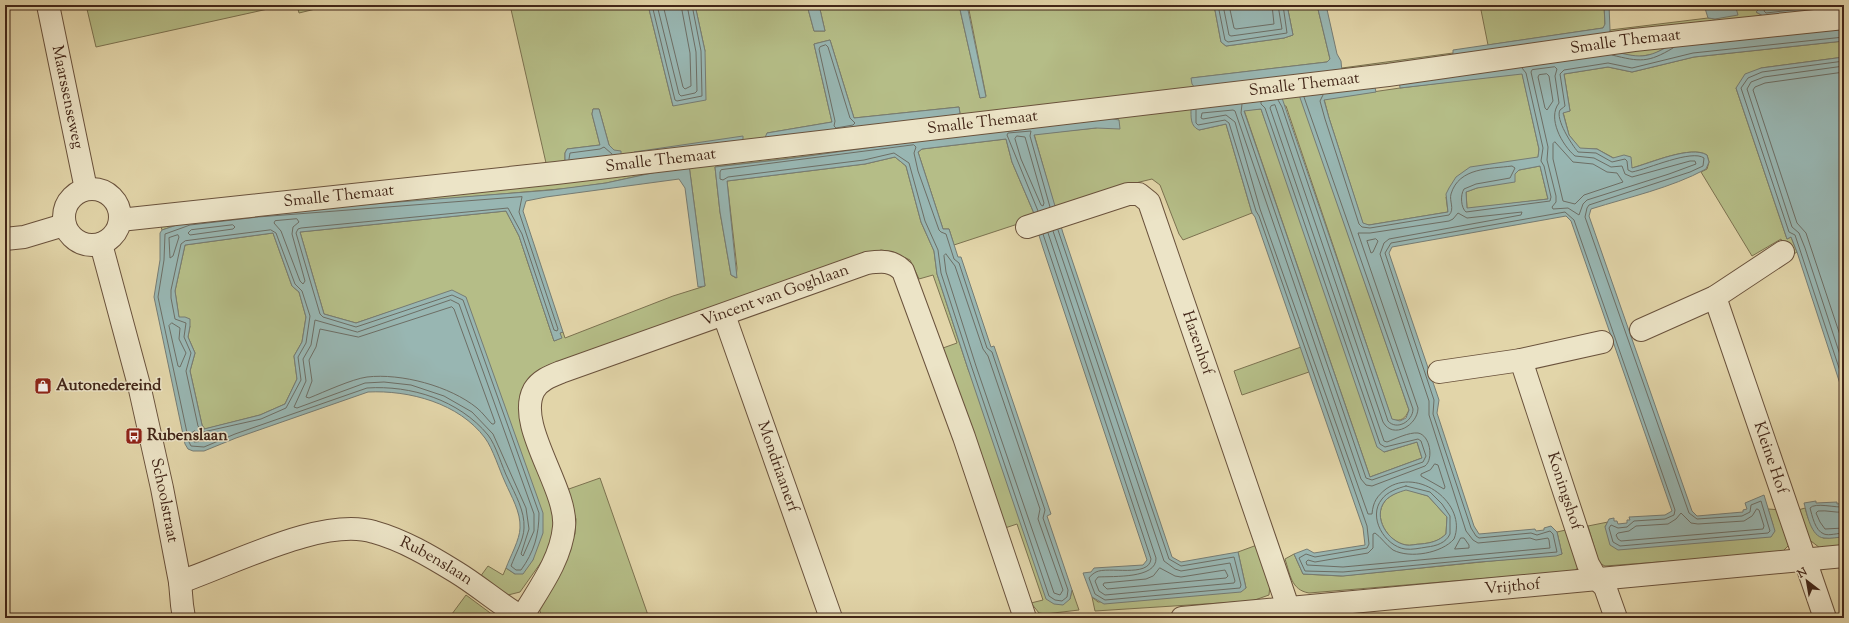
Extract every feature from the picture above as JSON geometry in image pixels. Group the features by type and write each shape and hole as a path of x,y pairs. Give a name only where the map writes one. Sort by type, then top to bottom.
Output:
{"street":[{"name":"Maarssenseweg","path":"48,5 86,189"},
{"name":"Smalle Themaat","path":"120,220 556,173 1388,75 1634,40 1844,18"},
{"path":"86,189 95,189 104,191 117,203 120,212 120,220 117,230 110,239 101,244 92,246 74,240 64,225 63,216 70,198 78,192 86,189"},
{"name":"Hazenhof","path":"1027,227 1128,194 1139,194 1149,202 1288,607"},
{"path":"5,239 24,237 64,225"},
{"name":"Schoolstraat","path":"101,244 139,385 162,488 180,582 184,618"},
{"path":"1641,330 1715,297 1783,252"},
{"name":"Vincent van Goghlaan","path":"515,616 553,564 562,540 564,526 564,516 560,500 532,426 530,409 534,390 547,378 867,263 886,261 897,265 903,271 964,437 1025,618"},
{"name":"Kleine Hof","path":"1715,297 1825,618"},
{"name":"Mondriaanerf","path":"724,315 831,618"},
{"path":"1439,372 1521,360 1602,342"},
{"name":"Koningshof","path":"1521,360 1588,564 1596,578 1605,587 1616,618"},
{"name":"Rubenslaan","path":"180,582 302,536 342,528 373,531 406,544 456,572 515,616"},
{"name":"Vrijthof","path":"1182,618 1288,607 1387,609 1596,578 1844,556"}],"green space":[{"path":"86,5 286,5 96,47"},
{"path":"297,5 332,5 299,13"},
{"path":"510,5 648,5 673,106 705,51 695,5 807,5 814,31 825,31 819,5 959,5 980,98 986,96 968,5 1214,5 1221,42 1226,46 1284,38 1293,35 1287,5 1317,5 1330,59 1327,62 1192,78 1342,72 1342,68 1453,53 1453,56 1609,36 1610,30 1708,18 1715,19 1736,8 1712,7 1712,5 1763,5 1756,12 1765,17 1674,43 1654,54 1636,57 1608,50 1299,92 1409,410 1403,419 1398,420 1392,420 1286,106 1199,104 1199,130 1226,124 1252,213 1183,240 1179,234 1160,185 1152,179 1119,187 1056,212 1034,134 1096,128 1119,120 715,167 720,212 731,275 736,278 737,268 727,181 865,164 895,157 906,166 921,222 934,251 937,274 968,369 1070,599 1072,590 1079,610 1045,614 1039,613 1031,603 1043,600 1017,524 1005,528 943,348 957,343 933,275 919,279 910,260 893,252 881,250 821,269 560,361 543,368 530,377 522,393 520,405 554,513 556,531 547,554 520,592 508,595 480,577 488,566 503,575 506,568 515,574 533,560 452,291 356,323 324,314 300,232 506,211 519,236 554,341 561,338 560,333 563,332 565,338 673,296 705,286 689,165 606,183 571,188 189,221 162,230 155,208 546,163","holes":["830,40 854,118 959,107 960,113 770,142 767,133 832,122 814,44","593,109 599,109 609,145 614,150 565,163 565,153 567,149 600,145 592,114"]},
{"path":"1480,5 1604,5 1605,25 1603,28 1488,45"},
{"path":"1844,41 1844,57 1761,68 1736,88 1787,239 1791,237 1797,252 1789,257 1781,239 1752,256 1701,172 1707,169 1709,162 1707,155 1700,152 1681,153 1632,168 1597,149 1580,149 1569,135 1563,112 1570,111 1564,74 1608,67 1632,72 1694,57"},
{"path":"1522,73 1539,149 1538,158 1510,162 1446,197 1448,212 1369,225 1363,224 1324,99"},
{"path":"1261,109 1384,452 1417,442 1422,458 1370,477 1244,110"},
{"path":"1006,139 1012,162 1036,218 954,245 949,229 943,229 918,152 922,149"},
{"path":"1540,166 1548,199 1467,209 1466,192 1515,174 1519,170"},
{"path":"273,233 292,286 299,292 306,317 302,342 294,356 297,379 285,404 260,415 205,429 202,425 190,371 195,353 188,337 190,326 179,318 175,291 185,245"},
{"path":"1301,347 1309,372 1242,395 1234,371"},
{"path":"600,478 649,618 547,618 541,614 539,608 575,534 576,519 566,490"},
{"path":"1406,489 1428,496 1447,517 1446,534 1438,540 1425,544 1408,545 1399,543 1388,534 1384,528 1380,514 1381,507 1389,497"},
{"path":"1805,508 1808,518 1823,538 1844,537 1844,546 1820,548 1807,538 1798,510"},
{"path":"1768,509 1782,510 1790,544 1781,553 1605,566 1599,563 1588,526 1608,522 1605,527 1773,525"},
{"path":"1570,529 1579,566 1575,571 1309,593 1298,589 1295,585 1290,576 1285,559 1294,554 1303,574 1341,576 1562,554 1557,532"},
{"path":"1257,545 1270,585 1269,595 1252,601 1095,611 1092,597 1098,602 1246,588 1238,552"},
{"path":"466,595 497,618 449,618"}],"water":[{"path":"648,5 695,5 705,51 706,100 673,106"},
{"path":"807,5 819,5 825,31 814,31"},
{"path":"959,5 967,5 986,97 980,98"},
{"path":"1214,5 1287,5 1293,35 1284,38 1226,46 1221,42"},
{"path":"1317,5 1326,5 1337,54 1341,61 1342,72 1195,88 1192,84 1191,78 1327,62 1330,59"},
{"path":"1604,5 1609,5 1609,36 1453,56 1453,50 1603,28 1605,24"},
{"path":"1704,5 1736,8 1738,15 1715,19 1708,18"},
{"path":"1763,5 1844,5 1844,8 1765,17 1756,12"},
{"path":"1844,23 1844,41 1694,57 1632,72 1608,67 1564,74 1570,111 1563,113 1569,135 1580,148 1597,149 1613,158 1624,155 1631,157 1632,168 1681,153 1700,152 1707,155 1709,162 1706,169 1693,176 1650,192 1591,209 1589,216 1692,511 1697,516 1743,512 1743,510 1747,509 1745,503 1764,495 1775,531 1771,537 1618,550 1610,545 1605,527 1609,519 1614,518 1614,521 1617,521 1618,524 1627,523 1627,520 1630,520 1629,517 1665,515 1672,511 1571,221 1566,216 1392,247 1389,253 1439,400 1437,413 1474,526 1479,534 1535,529 1536,531 1544,530 1544,528 1551,526 1557,532 1562,554 1556,556 1479,562 1343,576 1303,574 1294,554 1307,549 1314,553 1365,545 1363,528 1255,217 1252,213 1226,124 1199,130 1193,124 1191,118 1191,108 1281,95 1392,419 1400,421 1406,418 1409,410 1298,92 1374,83 1376,92 1324,100 1363,223 1369,225 1448,212 1446,194 1456,177 1470,167 1538,157 1539,149 1522,74 1400,88 1399,79 1608,50 1628,55 1642,56 1664,49 1674,43","holes":["1261,109 1377,447 1384,452 1417,442 1422,458 1370,477 1244,111","1540,166 1548,199 1467,208 1466,192 1477,188 1515,182 1515,174 1519,170","1406,490 1428,496 1447,517 1446,534 1438,540 1425,544 1406,545 1393,539 1384,528 1380,514 1381,507 1385,501 1395,494"]},
{"path":"830,40 854,118 959,107 960,114 770,142 764,140 767,133 832,122 814,44"},
{"path":"1844,57 1844,396 1797,252 1791,237 1787,239 1736,88 1745,74 1761,68"},
{"path":"593,109 599,109 609,145 614,150 621,151 621,157 565,163 565,153 567,149 600,145 592,114"},
{"path":"1096,116 1119,120 1120,129 1096,128 1034,135 1063,233 1172,557 1181,562 1238,552 1246,588 1241,592 1104,604 1092,597 1083,573 1091,572 1094,568 1143,565 1147,560 1043,248 1037,229 1036,218 1012,162 1006,139 922,149 918,152 943,229 949,229 958,257 961,257 991,347 994,346 1051,514 1047,516 1072,590 1070,599 1063,605 1054,604 1046,599 937,274 934,251 921,222 906,166 895,157 865,164 727,181 737,278 731,275 720,212 715,167 787,159"},
{"path":"743,136 743,144 634,157 634,152"},
{"path":"689,165 705,286 698,287 685,188 679,179 526,201 523,211 563,332 560,333 562,338 554,341 519,236 506,211 300,232 324,314 356,323 452,290 466,297 543,513 543,533 533,560 523,574 515,574 506,568 520,532 520,522 515,504 491,448 485,438 462,416 432,401 400,393 368,392 236,438 204,451 193,451 188,449 185,444 154,297 160,260 160,233 162,230 189,221 258,213 552,190 606,183","holes":["273,233 292,286 299,292 306,317 302,342 294,356 297,379 285,404 260,415 204,429 190,371 195,353 188,337 190,319 179,317 175,291 185,245"]},
{"path":"1816,501 1816,503 1844,503 1844,537 1824,538 1816,534 1808,519 1804,503"}],"place":[{"name":"Autonedereind","path":"43,386"},
{"name":"Rubenslaan","path":"134,436"}]}
